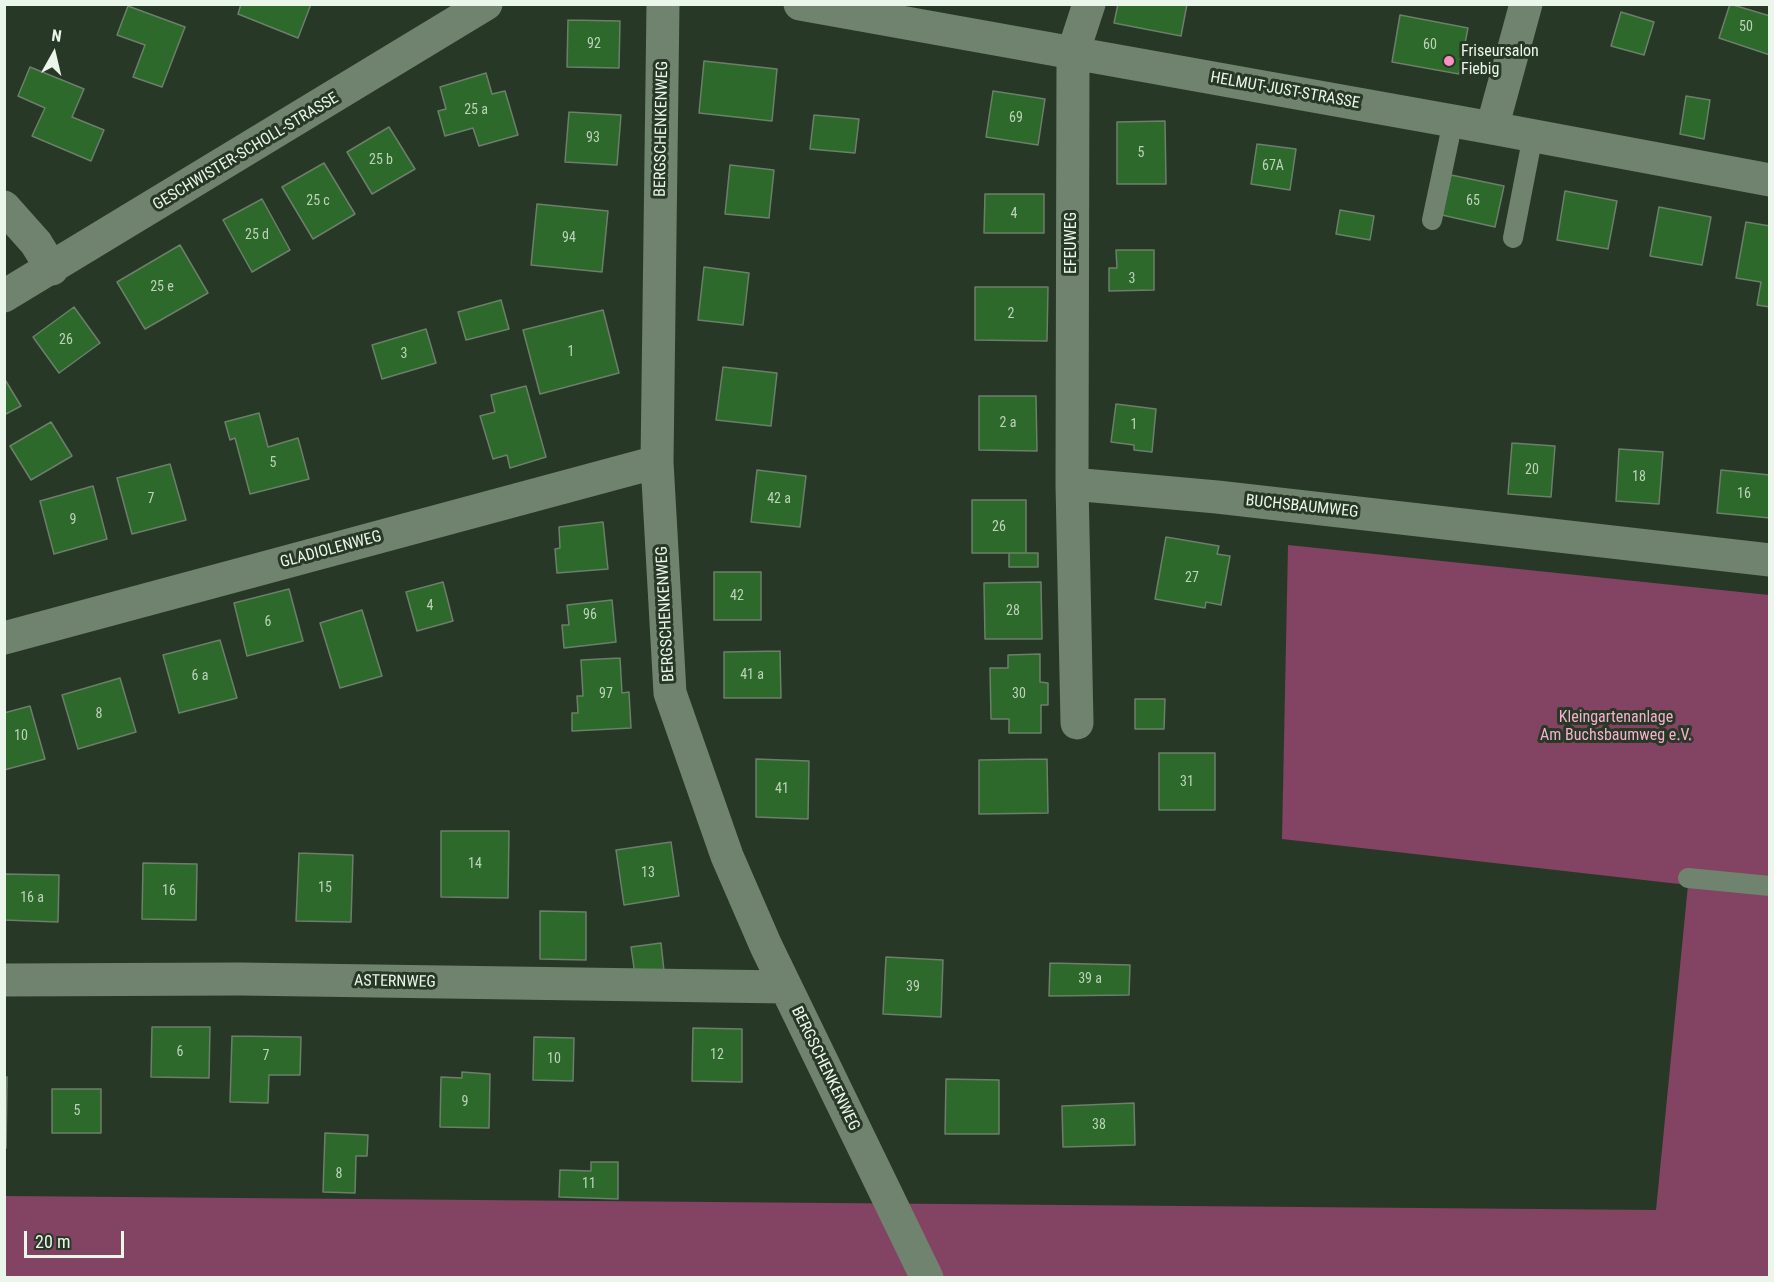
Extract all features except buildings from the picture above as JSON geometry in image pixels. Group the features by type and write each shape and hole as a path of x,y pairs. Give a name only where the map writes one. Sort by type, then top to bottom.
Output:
{"street":[{"name":"GESCHWISTER-SCHOLL-STRASSE","path":"4,296 486,4"},
{"name":"BERGSCHENKENWEG","path":"663,4 657,462 670,693 727,856 785,987 927,1278"},
{"name":"HELMUT-JUST-STRASSE","path":"800,4 1533,135 1770,180"},
{"name":"EFEUWEG","path":"1072,484 1073,53 1089,4"},
{"path":"1492,128 1526,4"},
{"path":"4,207 36,243 52,269"},
{"name":"GLADIOLENWEG","path":"4,638 657,462"},
{"path":"1072,484 1077,723"},
{"name":"BUCHSBAUMWEG","path":"1072,484 1216,497 1770,560"},
{"name":"ASTERNWEG","path":"4,980 240,979 785,987"}],"lane":[{"path":"1432,219 1453,121"},
{"path":"1513,238 1533,135"},
{"path":"1688,878 1770,886"}],"green space":[{"name":"Kleingartenanlage Am Buchsbaumweg e.V.","path":"1288,545 1769,595 1769,1277 5,1278 5,1196 1656,1210 1688,885 1282,839"}],"place":[{"name":"Friseursalon Fiebig","path":"1449,61"}]}
